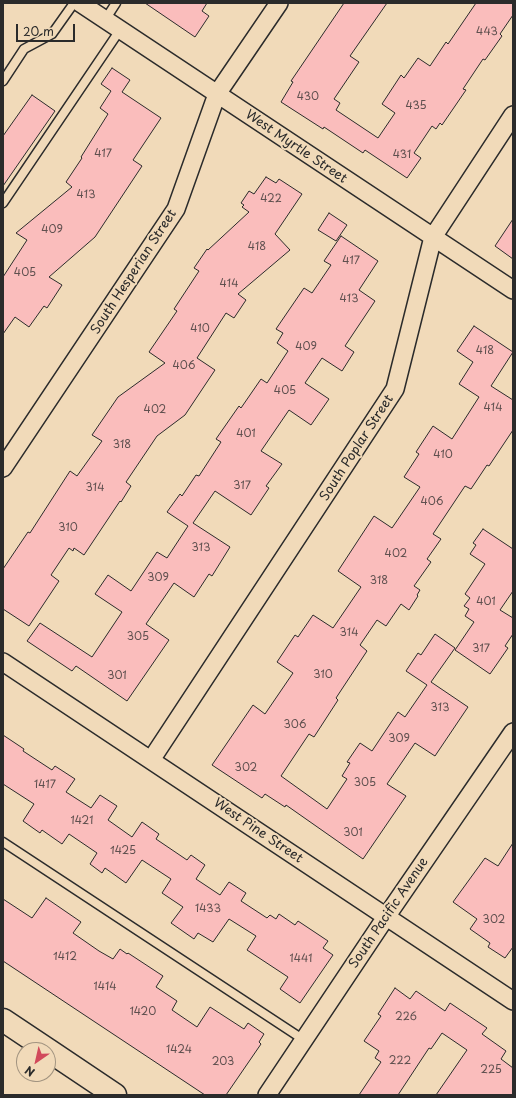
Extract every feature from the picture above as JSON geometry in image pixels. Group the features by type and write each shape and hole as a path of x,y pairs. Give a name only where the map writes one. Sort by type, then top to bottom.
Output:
{"street":[{"name":"West Myrtle Street","path":"80,3 513,290"},
{"name":"South Hesperian Street","path":"3,468 176,209 217,94 279,3"},
{"name":"South Poplar Street","path":"151,760 395,390 433,237 513,115"},
{"name":"West Pine Street","path":"3,662 513,1001"},
{"name":"South Pacific Avenue","path":"267,1095 386,917 513,732"},
{"path":"3,1020 36,1042"},
{"path":"56,1055 115,1095"}],"lane":[{"path":"3,81 24,49 52,34 74,3"},
{"path":"105,20 116,3"},
{"path":"3,203 120,30"},
{"path":"3,842 304,1040"}],"building":[{"path":"145,3 207,3 202,11 209,16 195,37"},
{"path":"344,3 387,3 350,56 359,62 334,99 340,103 336,110 378,138 395,113 382,104 401,75 404,78 418,58 430,66 446,42 448,44 476,3 513,3 513,15 500,34 502,36 485,60 483,59 463,89 466,90 442,125 440,123 436,129 432,126 414,153 421,158 407,178 365,150 363,153 324,127 323,129 281,102 293,82 291,81"},
{"path":"112,68 130,80 122,92 161,118 133,160 142,166 95,237 49,277 62,285 47,308 44,306 29,327 15,317 3,334 3,277 27,240 16,233 72,187 66,182 108,114 100,108 111,91 101,84"},
{"path":"32,95 55,111 3,186 3,136"},
{"path":"266,177 276,183 279,179 302,194 275,234 290,250 238,294 246,300 234,318 226,313 197,358 215,370 185,415 157,436 126,482 131,486 84,555 74,548 73,551 69,548 51,575 59,581 29,626 3,609 3,569 28,532 30,533 70,471 77,476 102,441 92,435 118,397 165,363 149,352 177,311 174,309 199,271 194,268 207,249 208,250 249,212 242,207 244,205 241,203 249,191 254,194"},
{"path":"329,213 347,225 336,241 318,230"},
{"path":"513,219 513,259 495,246"},
{"path":"341,236 378,261 359,290 375,301 345,346 354,352 342,371 322,358 305,383 329,399 311,425 289,410 261,451 282,464 266,486 269,488 251,515 215,491 193,523 230,547 212,576 209,574 194,597 174,583 146,624 169,640 127,701 76,666 72,671 27,641 40,623 92,657 122,612 95,594 108,575 131,591 157,552 167,558 188,526 167,512 180,494 182,496 196,475 199,476 221,442 216,439 239,406 241,408 261,379 267,383 288,351 277,343 283,333 276,329 304,288 312,293 331,265 324,261"},
{"path":"474,326 513,352 491,386 513,400 513,430 489,466 487,465 471,489 465,486 433,534 441,539 427,559 431,562 414,586 420,590 409,610 401,604 386,626 377,620 360,645 367,651 336,698 338,700 314,737 309,734 281,776 327,809 347,779 342,776 350,763 347,762 360,743 372,751 398,712 405,717 427,685 406,671 418,653 421,655 435,634 455,648 431,682 468,707 435,756 415,743 387,784 406,796 363,859 286,805 285,807 265,794 262,798 212,765 253,705 265,714 293,673 277,662 295,635 298,637 313,615 333,628 361,587 338,571 374,516 392,528 420,487 404,477 419,454 416,452 433,426 452,439 479,397 459,384 473,362 457,351"},
{"path":"483,529 513,549 513,591 500,610 513,618 513,634 505,646 508,648 490,674 455,650 474,622 465,616 469,609 464,606 470,598 465,594 485,564 470,554 476,545 473,543"},
{"path":"3,735 24,749 23,751 52,770 55,766 75,779 66,792 91,808 100,795 117,806 108,820 132,837 142,822 159,834 156,839 187,860 191,855 205,865 196,879 220,895 229,882 246,893 241,901 267,918 270,915 276,919 279,914 295,925 298,921 328,941 323,948 333,955 300,1003 280,989 288,977 247,950 256,936 229,919 213,942 198,933 194,939 171,923 183,907 162,893 171,879 142,860 126,883 105,868 102,873 90,864 97,853 69,834 62,844 42,830 40,833 23,821 34,804 3,784"},
{"path":"513,843 513,947 505,958 488,947 490,943 470,929 477,919 453,902 485,858 498,866"},
{"path":"46,898 81,922 73,933 99,951 113,959 120,949 163,976 156,987 177,1001 172,1010 197,1027 210,1007 244,1029 248,1023 264,1034 259,1042 261,1044 226,1095 205,1095 3,961 3,899 32,918"},
{"path":"395,988 410,999 416,991 445,1011 450,1003 487,1028 482,1034 506,1051 501,1059 513,1068 513,1095 436,1095 467,1050 442,1033 431,1049 429,1048 398,1095 359,1095 381,1062 375,1058 379,1051 364,1041 381,1016 378,1014"}]}
